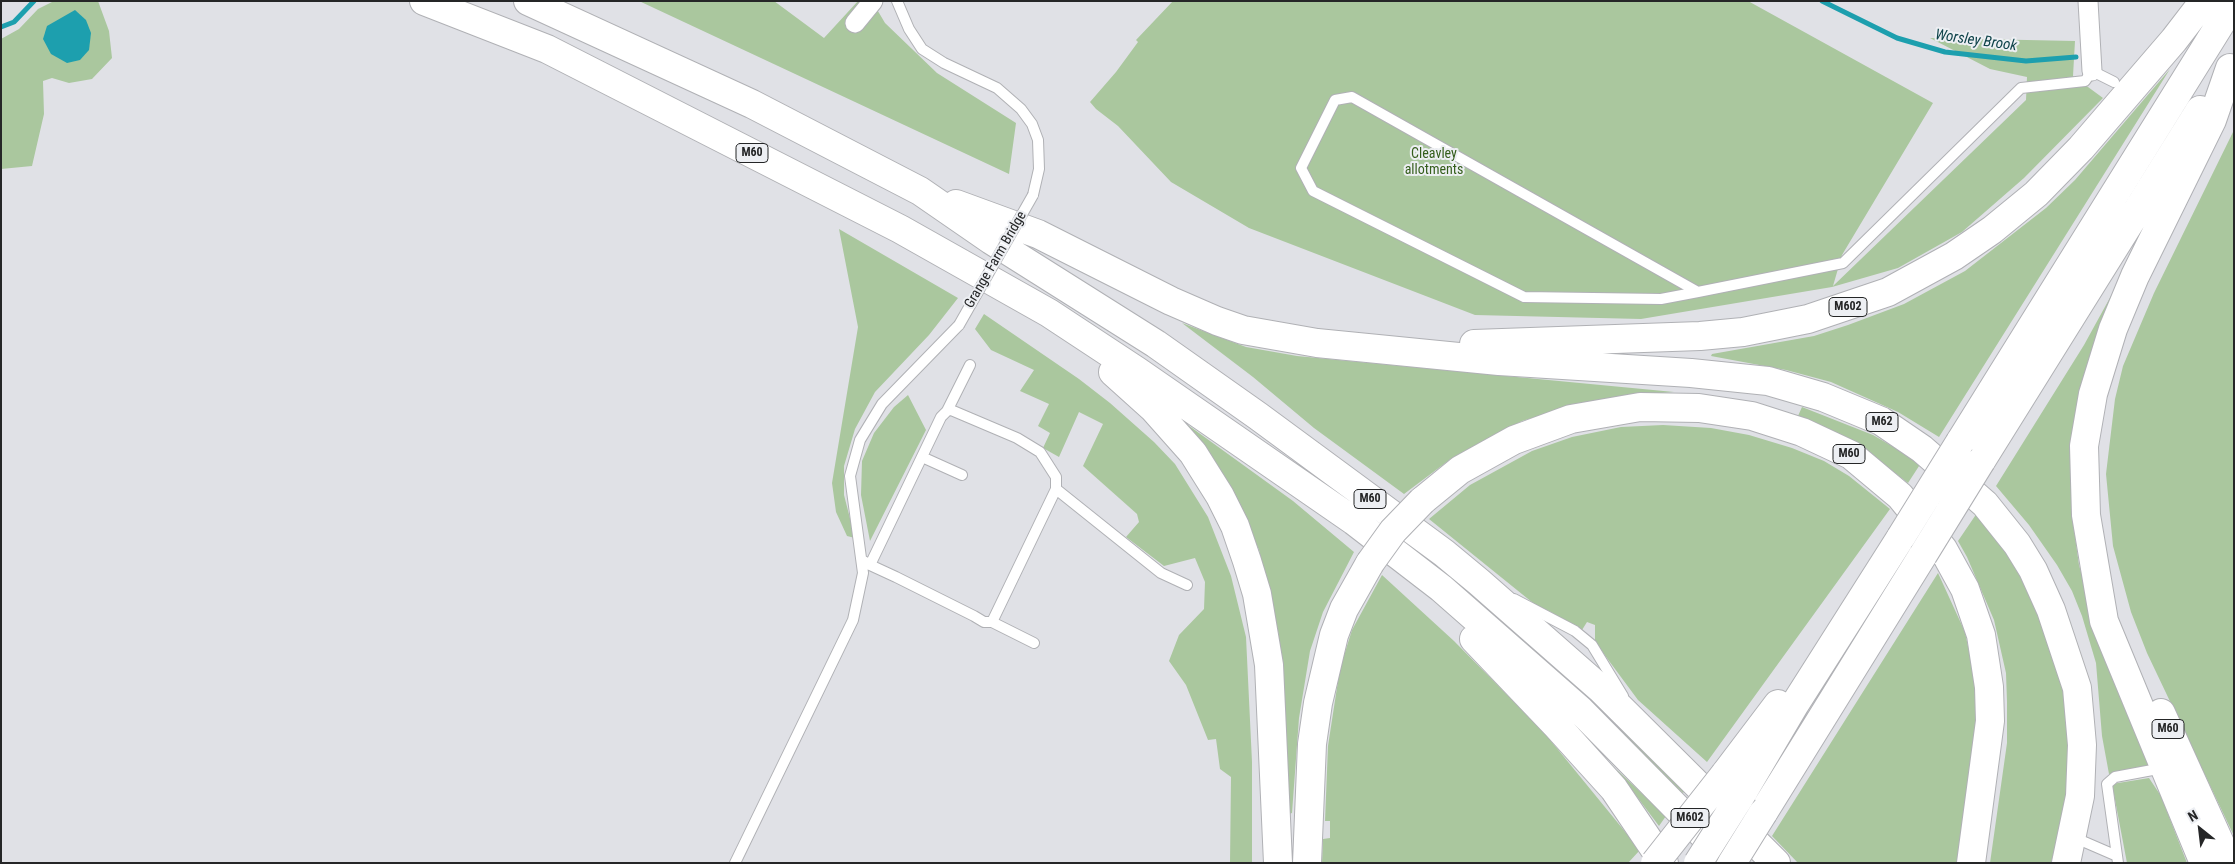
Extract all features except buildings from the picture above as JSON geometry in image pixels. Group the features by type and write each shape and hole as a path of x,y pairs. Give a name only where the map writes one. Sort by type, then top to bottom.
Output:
{"highway":[{"name":"M60","path":"424,1 548,49 900,229 1049,313 1130,366 1354,521 1442,588 1580,710 1731,863"},
{"name":"M60","path":"528,1 752,104 920,191 991,240 1156,344 1258,416 1444,553 1480,582 1602,690 1776,863"},
{"name":"M602","path":"1375,348 1700,336 1743,332 1808,319 1888,292 1954,256 1992,230 2036,194 2080,148 2174,40 2204,1"},
{"name":"M602","path":"1698,863 1734,783 1901,537 2234,2"},
{"path":"1731,863 2194,119 2232,66"},
{"path":"2102,599 2090,541 2084,494 2084,446 2093,394 2103,356 2128,294 2212,120 2232,66"},
{"name":"M60","path":"920,191 1038,234 1136,284 1217,321 1272,336 1317,343 1375,348"},
{"name":"M60","path":"954,260 1016,298 1070,337 1126,383 1193,453 1220,496 1235,526 1247,561 1265,634 1272,702 1278,863"},
{"name":"M62","path":"1375,348 1499,361 1691,373 1768,381 1852,407 1881,421 1902,435 1970,490 2007,530 2033,570 2051,610 2077,688 2080,718 2080,796 2066,863"},
{"name":"M60","path":"1307,863 1312,744 1318,703 1334,636 1344,609 1370,563 1394,531 1422,501 1460,470 1514,440 1571,419 1640,408 1699,408 1752,416 1802,432 1851,455 1868,467 1900,496 1943,549 1965,589 1981,636 1989,687 1990,720 1970,863"},
{"name":"M60","path":"1354,521 1504,668 1558,726 1614,789 1664,863"},
{"name":"M60","path":"2102,599 2104,621 2204,863"},
{"name":"M60","path":"2102,599 2113,614 2136,660 2229,863"},
{"name":"M602","path":"1655,863 1734,783"}],"street":[{"path":"854,23 873,1"},
{"path":"2088,1 2092,71"}],"lane":[{"name":"Grange Farm Bridge","path":"866,563 850,476 860,440 882,404 959,325 1033,195 1039,169 1038,140 1032,124 1021,109 997,88 944,63 922,48 909,29 896,1"},
{"path":"1698,292 1352,97 1334,100 1301,168 1313,191 1524,297 1661,299 1698,292 1843,263 2021,88 2085,81 2092,71 2114,82"},
{"path":"735,863 853,620 866,563 970,365"},
{"path":"947,411 951,410 1017,438 1040,452 1056,477 1056,489 992,622"},
{"path":"922,457 962,475"},
{"path":"1056,489 1161,573 1187,585"},
{"path":"866,563 984,622 992,622 1034,644"},
{"path":"2118,860 2107,784 2115,778 2164,767"},
{"path":"2072,836 2118,860"}],"green space":[{"path":"54,1 98,1 109,31 112,58 92,79 69,83 52,78 43,81 44,114 32,166 1,169 1,39 19,29 38,9"},
{"path":"639,1 774,1 824,38 858,1 872,1 885,23 937,73 1016,123 1009,174"},
{"name":"Cleavley allotments","path":"1173,1 1748,1 1933,103 1842,255 1833,286 2026,100 2027,77 1990,69 1930,38 2075,41 2073,76 2103,98 2024,178 1962,232 1898,268 1832,287 1641,319 1475,315 1249,228 1171,182 1118,126 1096,109 1090,102 1116,72 1138,42 1136,40"},
{"path":"2170,69 1939,437 1898,412 1831,382 1786,370 1711,356 1712,354 1814,336 1848,325 1904,304 1965,271 2046,208 2075,180"},
{"path":"2234,130 2234,836 2147,653 2131,612 2113,546 2106,474 2115,399 2123,366 2154,293"},
{"path":"839,229 958,298 929,335 875,392 855,429 844,466 844,495 855,538 847,536 836,512 832,483 858,327"},
{"path":"2112,294 2114,295 2071,471 2072,515 2079,565 2094,618 2149,765 2146,769 2109,774 2102,736 2096,663 2082,616 2072,591 2057,565 2029,525 1996,486 2084,345"},
{"path":"984,314 1079,379 1110,403 1154,442 1175,464 1208,517 1231,576 1246,637 1252,762 1252,863 1230,863 1231,777 1220,769 1216,739 1208,740 1186,685 1169,661 1179,635 1204,609 1205,582 1195,558 1164,566 1126,537 1139,522 1137,514 1083,466 1103,424 1079,412 1059,457 1043,448 1050,433 1038,426 1049,404 1020,391 1034,370 991,350 975,329"},
{"path":"1182,323 1246,347 1297,356 1674,392 1625,396 1570,407 1522,421 1452,458 1404,494 1314,428 1253,377"},
{"path":"908,395 926,430 870,541 861,495 862,461 874,433 894,407"},
{"path":"1163,407 1293,501 1354,552 1323,612 1310,651 1299,718 1292,813 1289,814 1284,683 1278,631 1259,550 1248,526"},
{"path":"1802,407 1873,435 1921,463 1908,483 1858,445 1798,416"},
{"path":"1663,425 1711,428 1749,435 1792,448 1824,461 1849,476 1890,509 1707,762 1638,700 1595,642 1595,625 1587,622 1582,630 1549,611 1538,607 1429,519 1470,485 1532,451 1572,437 1621,427"},
{"path":"1977,513 2016,566 2040,614 2059,669 2066,705 2069,755 2064,816 2051,863 1990,863 2007,743 2006,673 1994,620 1967,557 1958,541"},
{"path":"1410,542 1569,678 1687,788 1683,793 1406,545"},
{"path":"1938,573 1965,632 1974,675 1976,699 1977,724 1958,863 1798,863 1772,836"},
{"path":"1382,575 1454,641 1542,730 1640,850 1628,863 1322,863 1323,839 1330,838 1330,821 1325,821 1328,746 1340,668 1352,630"},
{"path":"1616,769 1666,816 1659,826"},
{"path":"2149,778 2161,796 2187,863 2127,863 2112,784"}],"water":[{"path":"75,10 86,20 91,33 89,50 80,60 67,63 51,54 43,39 47,26"}],"waterway":[{"path":"1,27 14,22 34,1"},
{"name":"Worsley Brook","path":"1822,1 1897,38 1945,52 2026,61 2076,57"}]}
